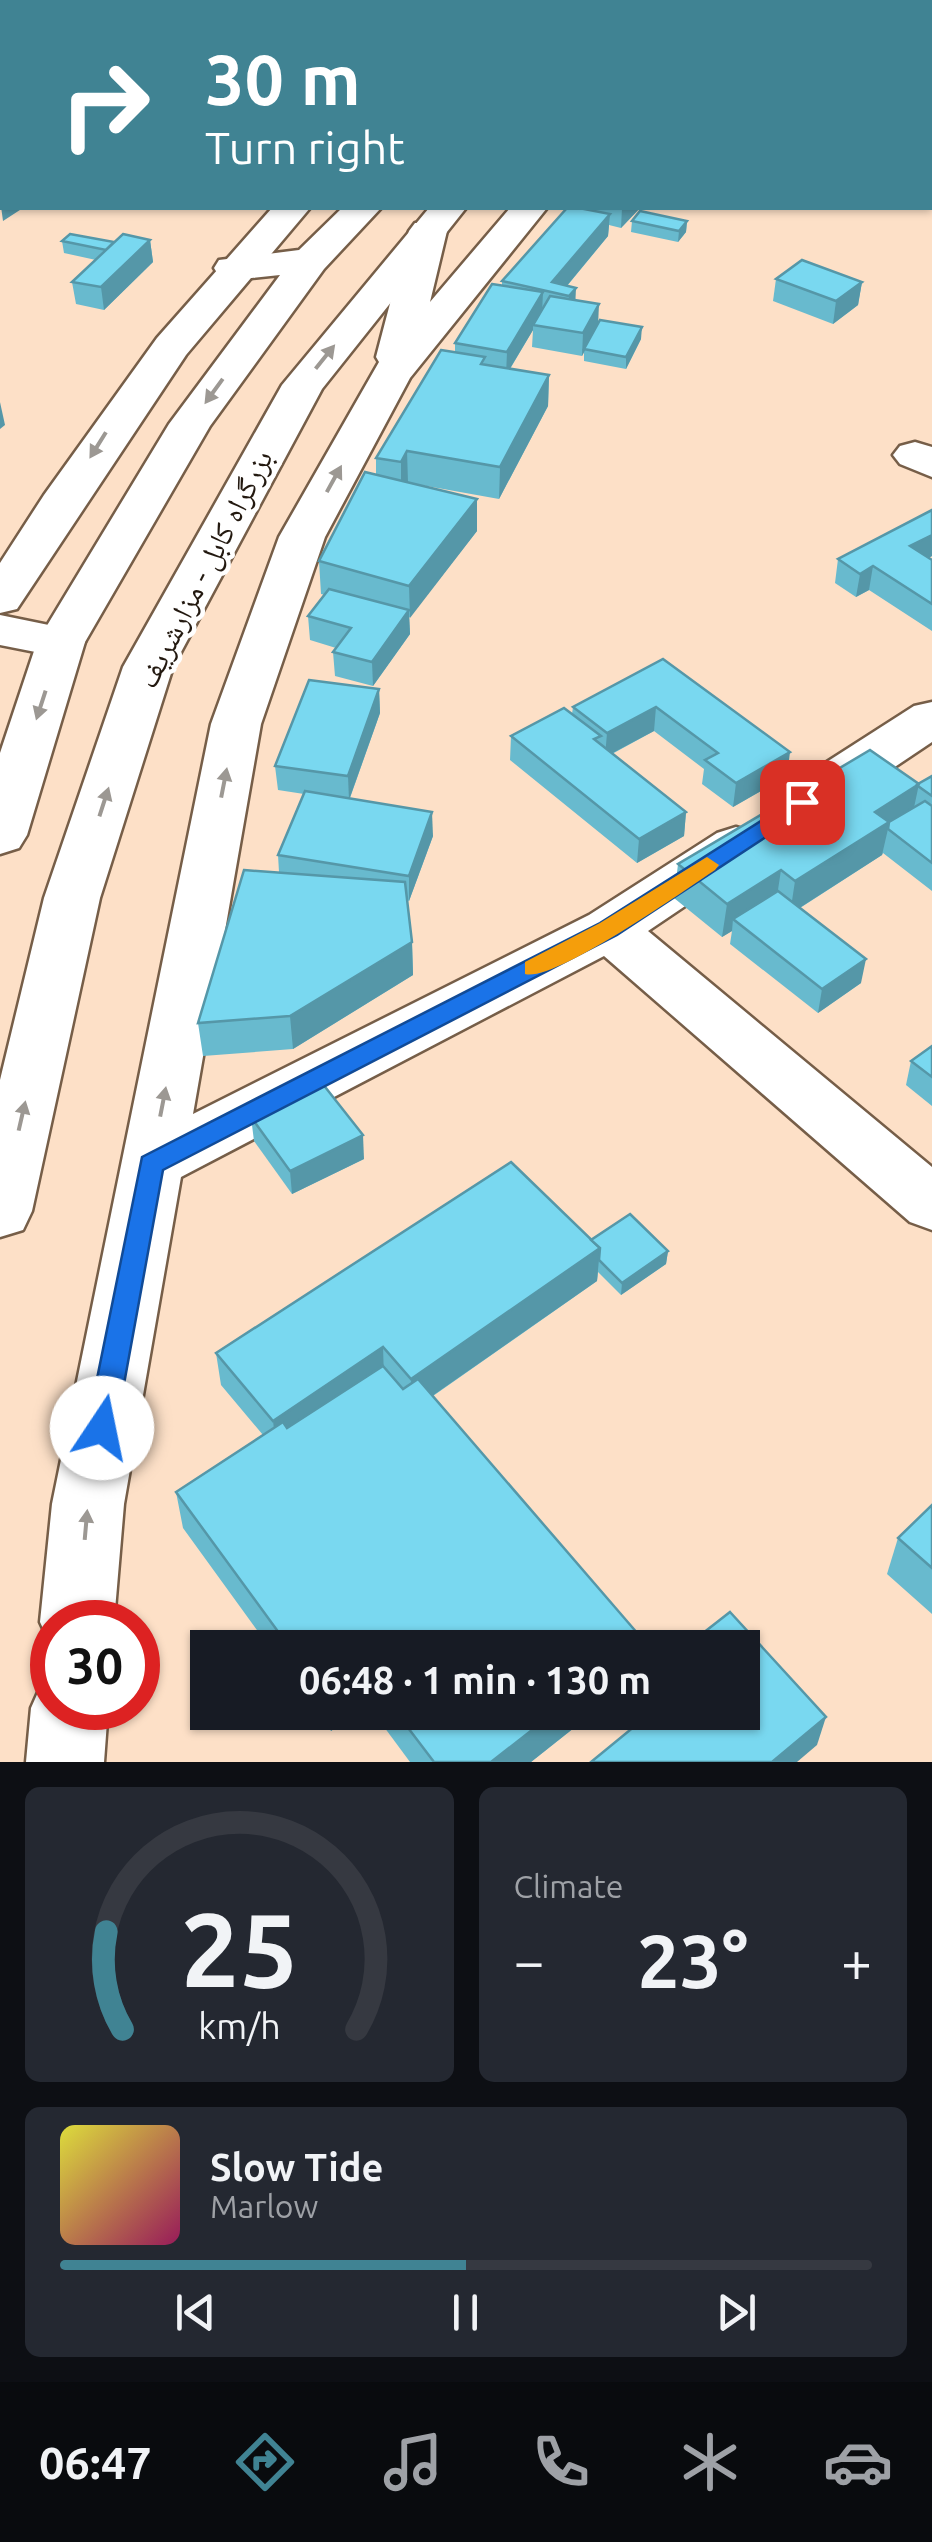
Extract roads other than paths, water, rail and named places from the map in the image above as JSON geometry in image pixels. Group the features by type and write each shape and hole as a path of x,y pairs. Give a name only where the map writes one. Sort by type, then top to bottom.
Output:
{"main road":[{"path":"0,600 117,416 233,268 290,210"},
{"path":"0,836 62,642 190,424 310,260 361,210"},
{"path":"79,1600 88,1504 236,724 302,536 391,374 528,210"},
{"path":"391,374 438,219"},
{"name":"بزرگراه کابل - مزارشریف","path":"0,1211 72,898 148,668 303,384 438,219"},
{"path":"233,268 310,260"},
{"path":"0,630 62,642"},
{"path":"151,1164 608,929 932,718"},
{"path":"608,929 932,1204"},
{"path":"65,1762 68,1730"}]}
